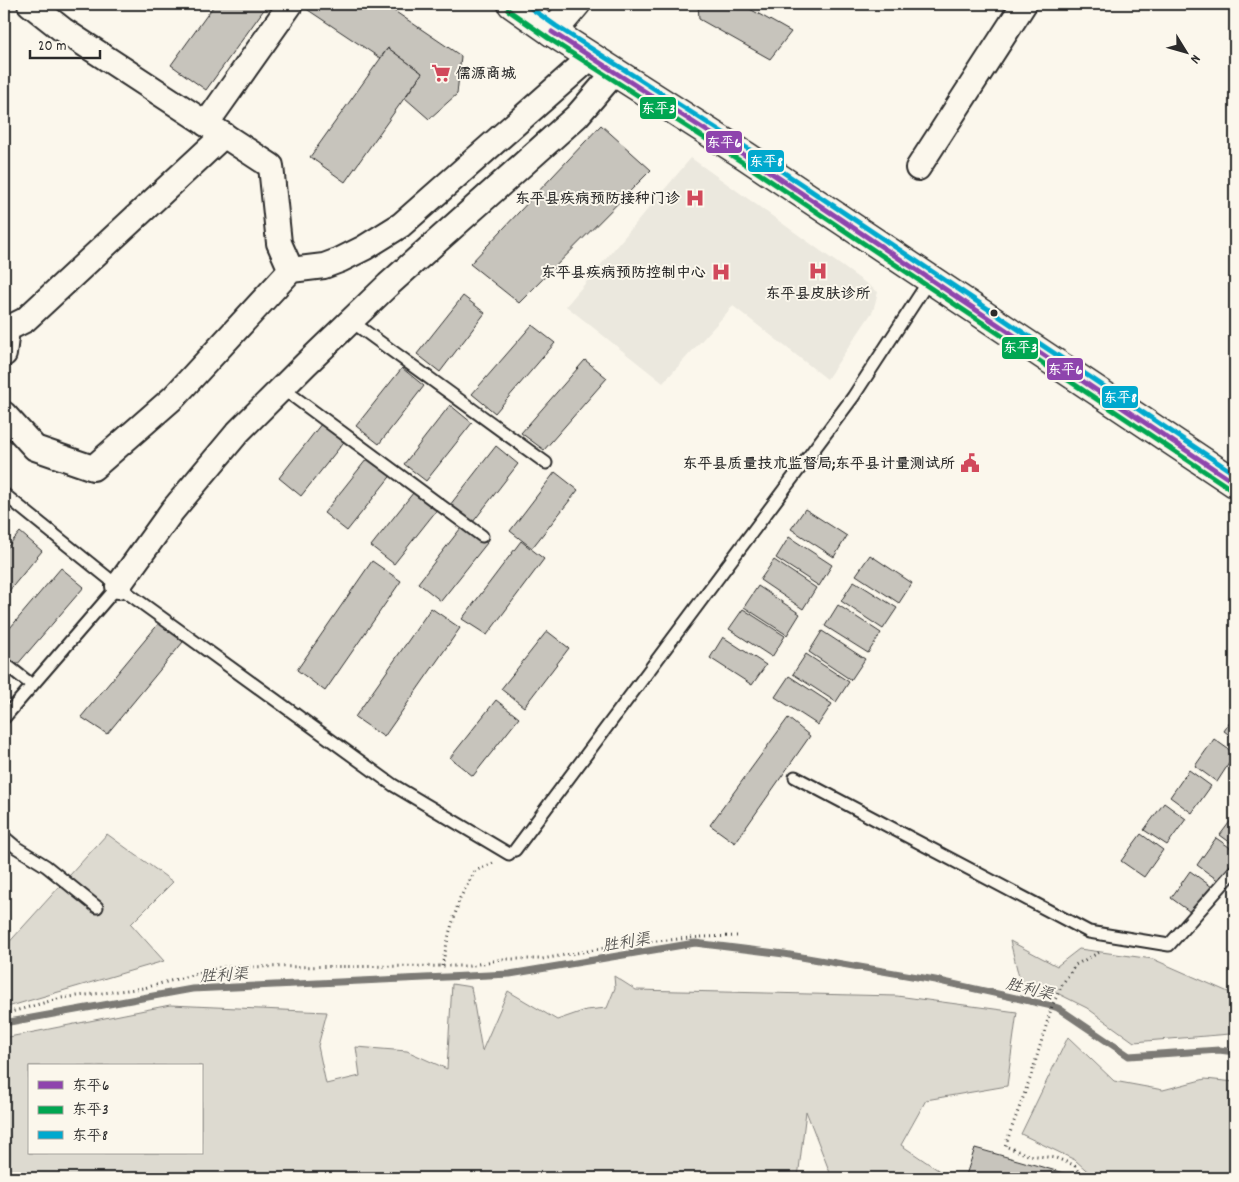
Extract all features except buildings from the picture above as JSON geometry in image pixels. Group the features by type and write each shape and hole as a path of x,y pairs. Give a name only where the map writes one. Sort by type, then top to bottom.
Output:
{"street":[{"path":"30,4 63,30 271,166 279,243 291,270"},
{"path":"512,4 552,32 746,156 1235,483"},
{"path":"552,32 576,4"},
{"path":"918,168 1024,4"},
{"path":"4,354 7,329 24,320 215,129 290,5"},
{"path":"4,414 35,448 93,468 174,397 291,270 324,266 340,260 364,248 400,225 591,57"},
{"path":"118,586 172,511 238,432 388,285 577,116 615,72"}],"lane":[{"path":"4,494 118,586 393,786 512,852 853,397 930,279"},
{"path":"351,321 546,464"},
{"path":"282,388 482,536"},
{"path":"4,718 118,586"},
{"path":"4,663 32,686"},
{"path":"795,777 1090,932 1169,945 1235,870"},
{"path":"4,837 17,848 46,866 96,907"}],"path":[{"path":"442,966 448,934 460,898 475,871 494,863 512,852"},
{"path":"4,1014 61,998 144,988 222,967 469,966 502,959 542,959 634,943 739,936"},
{"path":"1085,1178 1074,1165 1056,1158 1028,1155 1004,1146 1031,1076 1052,1006 1062,985 1075,965 1100,952"}],"shaded area":[{"path":"691,158 878,292 873,311 827,379 733,306 663,383 566,306"},
{"path":"107,834 173,882 131,924 164,961 4,1008 4,948"},
{"path":"1010,941 1057,966 1079,949 1153,959 1235,995 1235,1034 1134,1042 1087,1008 1059,994 1021,985"},
{"path":"614,976 636,990 897,996 1017,1012 1007,1086 926,1100 901,1145 947,1176 944,1178 832,1178 806,1111 798,1178 713,1178 704,1171 707,1178 4,1178 4,1038 170,1005 327,1012 318,1046 326,1084 360,1076 356,1047 407,1051 447,1069 452,984 471,987 482,1051 508,991 557,1020 586,1010 607,1008 615,988"},
{"path":"1068,1037 1114,1081 1163,1090 1205,1079 1235,1082 1235,1178 1095,1178 1075,1160 1021,1134"}],"waterway":[{"name":"胜利渠","path":"4,1023 192,989 510,974 695,943 784,954 935,980 1052,1006 1058,1008 1129,1056 1219,1050 1235,1052"}],"transit line":[{"name":"东平8","path":"525,4 556,26 750,150 1235,474"},
{"name":"东平3","path":"508,10 548,38 742,162 1231,489"},
{"name":"东平6","path":"552,32 746,156 1235,483"}],"place":[{"name":"儒源商城","path":"441,73"},
{"name":"东平县疾病预防接种门诊","path":"695,198"},
{"name":"东平县皮肤诊所","path":"818,271"},
{"name":"东平县疾病预防控制中心","path":"721,272"},
{"name":"东平县质量技术监督局;东平县计量测试所","path":"970,463"}]}
